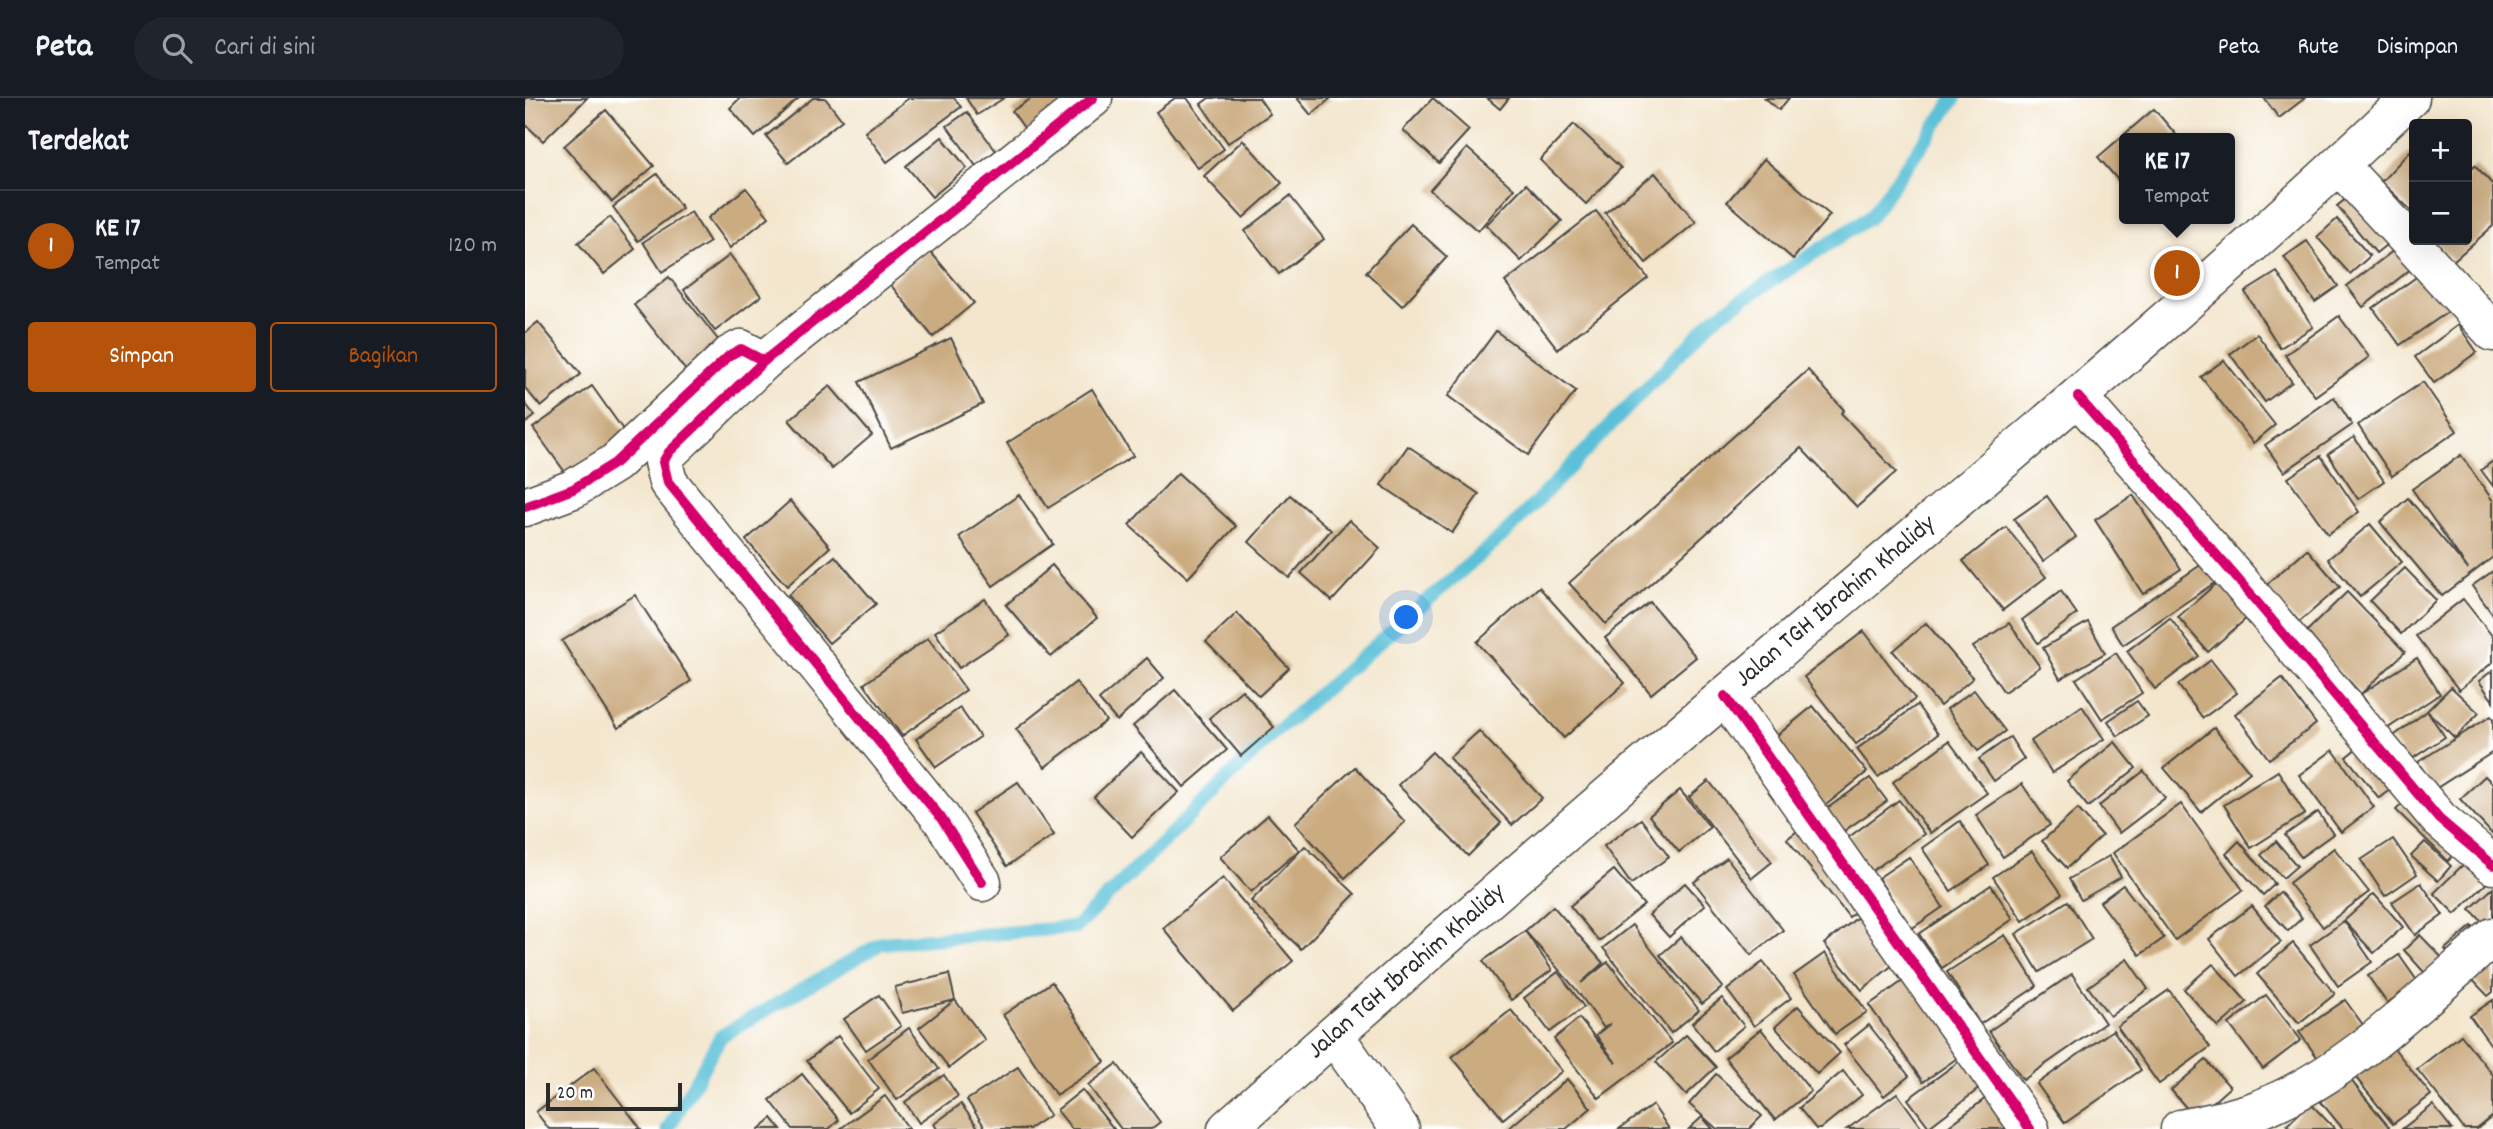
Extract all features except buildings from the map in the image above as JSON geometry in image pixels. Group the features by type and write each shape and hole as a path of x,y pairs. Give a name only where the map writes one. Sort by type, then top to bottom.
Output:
{"street":[{"path":"982,882 941,818 668,482 663,462 669,452 764,361 1093,98"},
{"name":"Jalan TGH Ibrahim Khalidy","path":"1227,1129 1725,696 2078,397 2339,165 2410,98"},
{"path":"2339,165 2493,332"},
{"path":"525,507 573,489 615,463 730,355 741,349 764,361"},
{"path":"2078,397 2235,576 2439,819 2493,865"},
{"path":"1725,696 2029,1129"},
{"path":"2180,1129 2257,1110 2312,1082 2378,1037 2493,937"},
{"path":"1334,1035 1400,1129"}],"waterway":[{"path":"668,1129 721,1036 882,943 1076,927 1272,735 1512,527 1714,318 1870,217 1955,98"}],"cycle path":[{"path":"525,507 573,489 615,463 730,355 741,349 764,361 1093,98"},
{"path":"764,361 669,452 663,462 668,482 941,818 982,882"},
{"path":"2078,397 2235,576 2439,819 2493,865"},
{"path":"1725,696 2030,1129"}],"place":[{"name":"KE 17","path":"2177,273"}]}
